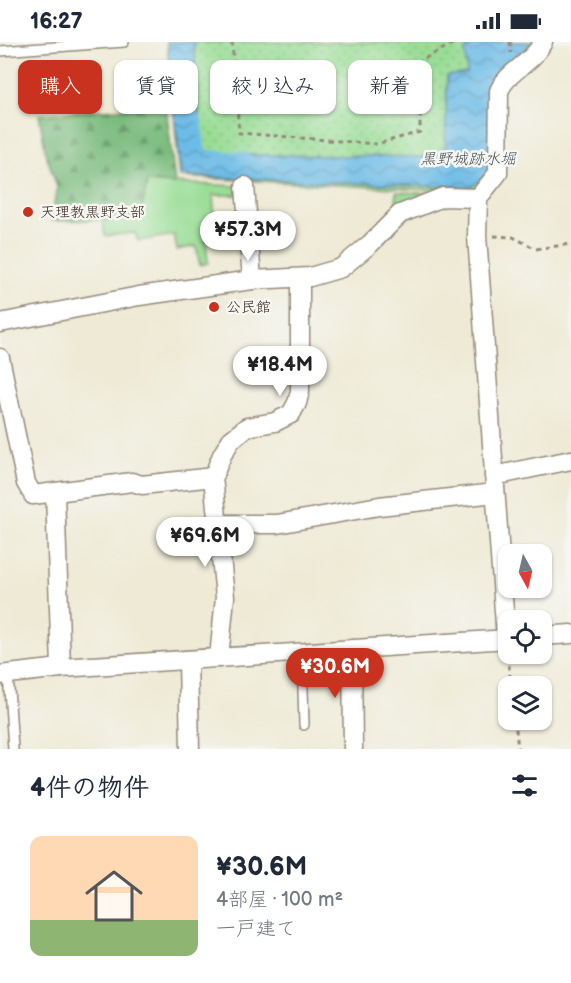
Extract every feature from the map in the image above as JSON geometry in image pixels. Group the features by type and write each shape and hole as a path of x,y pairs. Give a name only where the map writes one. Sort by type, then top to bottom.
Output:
{"street":[{"path":"505,610 477,236 478,198 498,173 499,91 503,81 528,62 538,52 543,42"},
{"path":"245,186 252,280"},
{"path":"0,323 139,296 252,280 300,278 341,268 400,214 443,197 478,198"},
{"path":"219,658 225,597 213,477 231,440 246,427 275,422 291,414 297,403 300,391 300,278"},
{"path":"0,358 26,483 33,495 132,482 142,485 213,477"},
{"path":"219,524 277,524 379,506 495,484 571,460"},
{"path":"55,492 61,668"},
{"path":"552,635 571,634"},
{"path":"4,674 61,668 498,640"},
{"path":"352,649 354,749"},
{"path":"188,661 190,749"}],"lane":[{"path":"0,51 124,42"},
{"path":"302,652 304,725"},
{"path":"4,674 13,749"}],"path":[{"path":"232,42 239,133 377,144 420,132 420,61 456,42"},
{"path":"477,236 513,237 536,249 571,244"},
{"path":"516,730 518,749"}],"green space":[{"path":"167,42 536,42 492,84 492,171 473,192 180,177 174,114 198,114 198,60 169,60"},
{"path":"114,109 114,114 167,114 175,184 147,182 140,219 51,221 57,187 46,154 39,115 102,114 102,110"},
{"path":"147,182 239,186 239,195 213,195 216,236 206,240 208,263 200,265 196,246 177,250 174,235 138,241 135,233 105,236 103,220 140,219"},
{"path":"396,192 442,194 397,207"}],"water":[{"name":"黒野城跡水堀","path":"167,42 194,42 195,60 169,60"},
{"name":"黒野城跡水堀","path":"475,42 533,42 490,83 491,171 470,188 181,176 175,114 198,114 198,98 202,154 435,157 445,153 447,76 467,73 465,50"}],"waterway":[{"path":"199,118 203,152 246,155"}],"place":[{"name":"天理教黒野支部","path":"28,212"},
{"name":"公民館","path":"214,307"}]}
